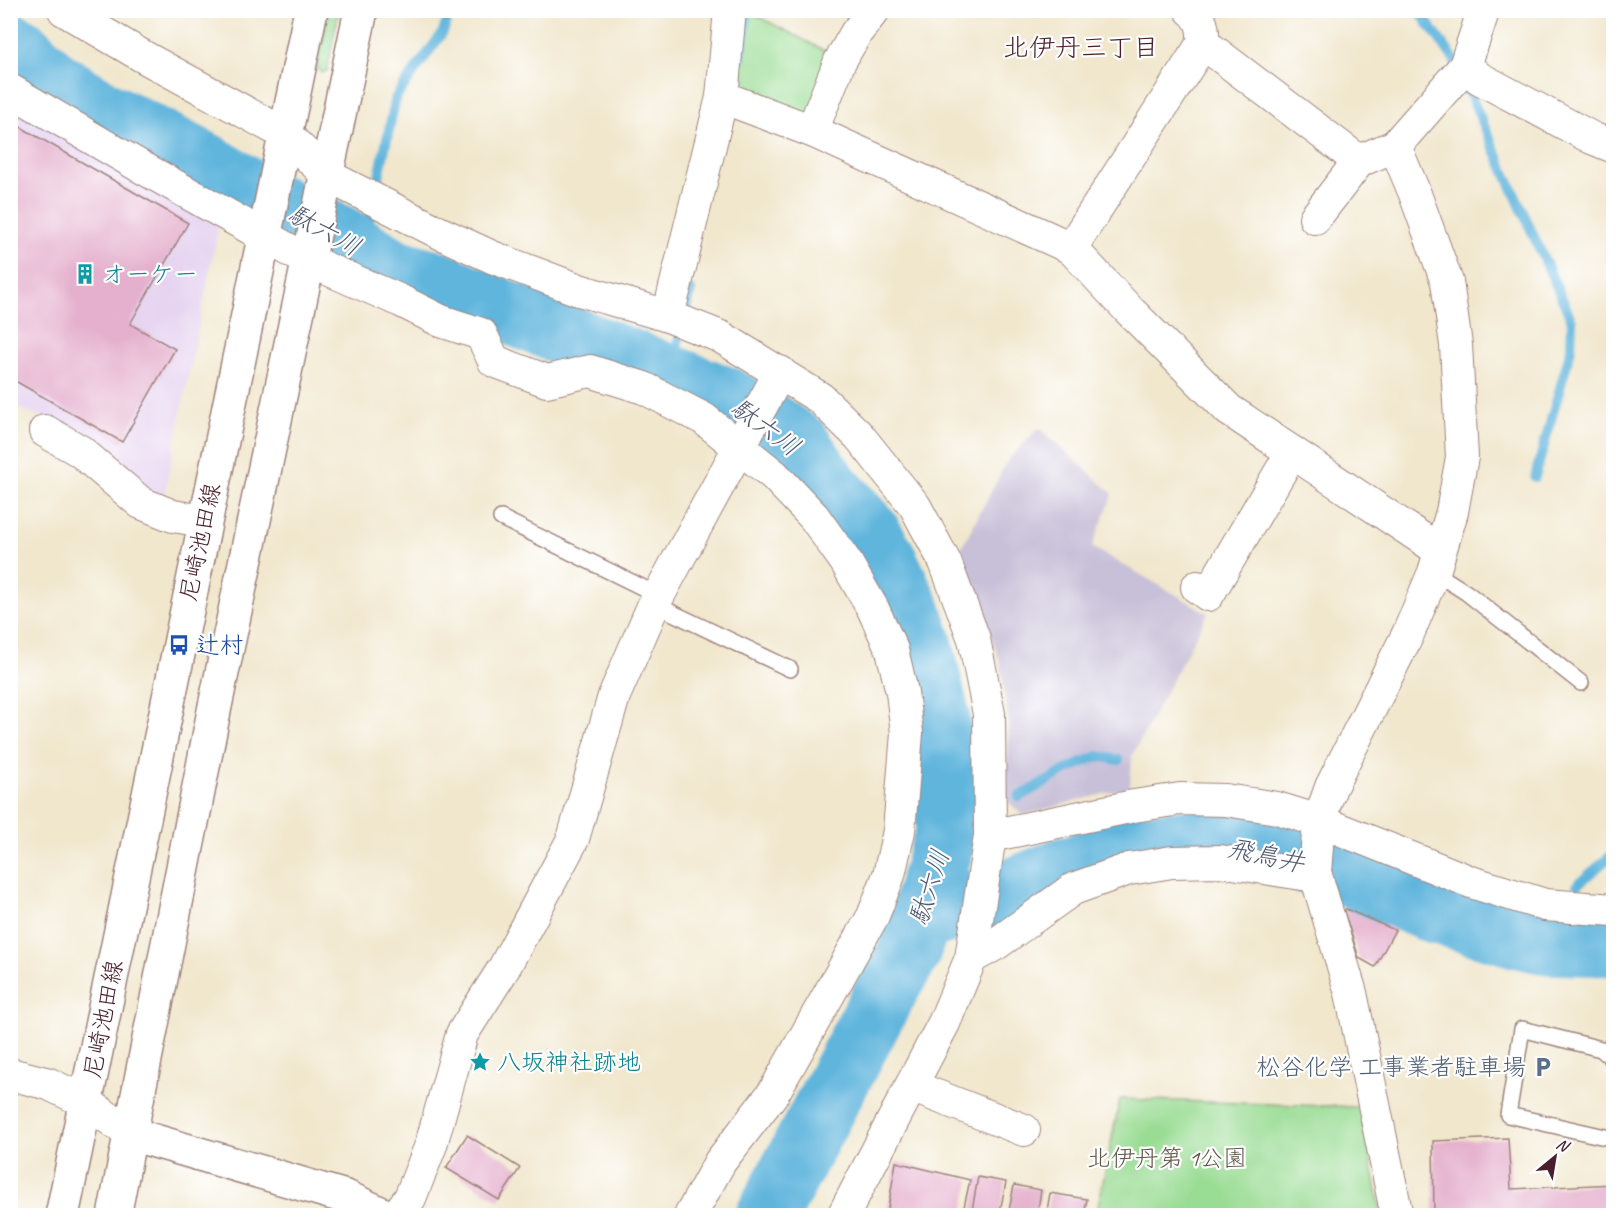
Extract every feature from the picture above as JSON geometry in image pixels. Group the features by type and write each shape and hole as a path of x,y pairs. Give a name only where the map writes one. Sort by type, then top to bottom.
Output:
{"main road":[{"name":"尼崎池田線","path":"62,1215 311,10"},
{"name":"尼崎池田線","path":"114,1215 214,711 361,10"},
{"path":"131,1134 346,1197 386,1215"}],"street":[{"path":"64,10 144,57 285,134 328,176 492,257 579,290 668,316 722,337 820,398 859,436 915,506 945,562 974,639 989,714 988,849 973,947 944,1023 843,1215"},
{"path":"668,316 722,97 730,10"},
{"path":"812,131 840,61 856,33 874,10"},
{"path":"1071,248 1203,43 1204,32 1197,15 1191,10"},
{"path":"1316,218 1359,161 1395,146 1465,66 1479,22 1505,10"},
{"path":"1203,43 1359,161"},
{"path":"1465,66 1479,78 1592,138 1614,147"},
{"path":"10,90 309,261 441,321 481,334 494,361 547,381 590,370 644,388 704,419 774,476 814,517 846,562 873,609 892,650 902,692 907,733 898,831 889,875 873,916 774,1092 720,1162 690,1215"},
{"path":"722,97 812,131 1071,248 1229,410 1292,452 1437,561"},
{"path":"1395,146 1447,282 1456,345 1462,457 1452,512 1437,561 1408,634 1331,787 1318,830 1315,874 1351,993 1397,1215"},
{"path":"396,1215 410,1198 431,1145 462,1034 504,968 573,839 614,696 656,600 780,372"},
{"path":"45,431 80,451 141,503 173,516 204,521"},
{"path":"1206,594 1292,452"},
{"path":"988,849 1134,806 1180,799 1225,800 1277,808 1318,830 1545,905 1614,910"},
{"path":"973,947 996,944 1073,890 1129,869 1172,862 1220,861 1315,874"},
{"path":"10,1074 49,1084 86,1102 131,1134"},
{"path":"911,1086 1024,1130"}],"lane":[{"path":"501,518 789,669"},
{"path":"1437,561 1467,593 1581,683"},
{"path":"1614,1060 1601,1049 1522,1029 1508,1115 1614,1139"}],"shaded area":[{"name":"オーケー","path":"10,93 221,215 163,501 66,427 11,405"},
{"path":"1039,428 1113,494 1092,547 1208,613 1132,756 1130,787 1023,815 1006,800 1009,724 1000,661 960,550 1009,458"}],"green space":[{"path":"329,11 339,11 327,71 322,73 317,67"},
{"path":"735,11 748,11 839,58 813,116 729,90"},
{"name":"北伊丹第 1公園","path":"1120,1099 1360,1107 1382,1216 1096,1216"}],"building":[{"name":"オーケー","path":"10,121 188,223 130,324 175,349 122,442 10,378"},
{"path":"1346,909 1395,930 1375,967 1359,958 1344,911"},
{"path":"467,1135 520,1168 499,1200 446,1168"},
{"path":"1508,1138 1511,1189 1614,1184 1614,1216 1434,1216 1433,1141"},
{"path":"896,1162 970,1180 962,1216 897,1216 888,1208"},
{"path":"978,1177 1006,1182 999,1216 971,1216"},
{"path":"1014,1185 1041,1190 1037,1216 1008,1216"},
{"path":"1050,1193 1087,1199 1084,1216 1046,1216"}],"waterway":[{"path":"363,251 396,97 443,32 451,10"},
{"path":"741,58 748,10"},
{"path":"1418,10 1454,59 1572,321 1571,349 1535,477"},
{"name":"駄六川","path":"10,43 21,49 54,81 101,110 339,236 393,269 434,281 724,397 754,413 799,444 828,486 866,527 884,556 911,613 922,646 939,719 947,794 947,833 909,953 886,991 767,1216"},
{"path":"670,376 691,290"},
{"path":"1019,797 1068,769 1098,756 1119,760"},
{"name":"飛鳥井","path":"919,921 1016,888 1060,870 1135,846 1183,841 1257,848 1347,875 1428,910 1515,936 1546,943 1614,945"},
{"path":"1577,885 1614,853"}],"place":[{"name":"オーケー","path":"85,274"},
{"name":"辻村","path":"179,645"},
{"name":"八坂神社跡地","path":"480,1062"},
{"name":"松谷化学 工事業者駐車場","path":"1543,1067"}],"district":[{"name":"北伊丹三丁目","path":"1081,47"}]}
